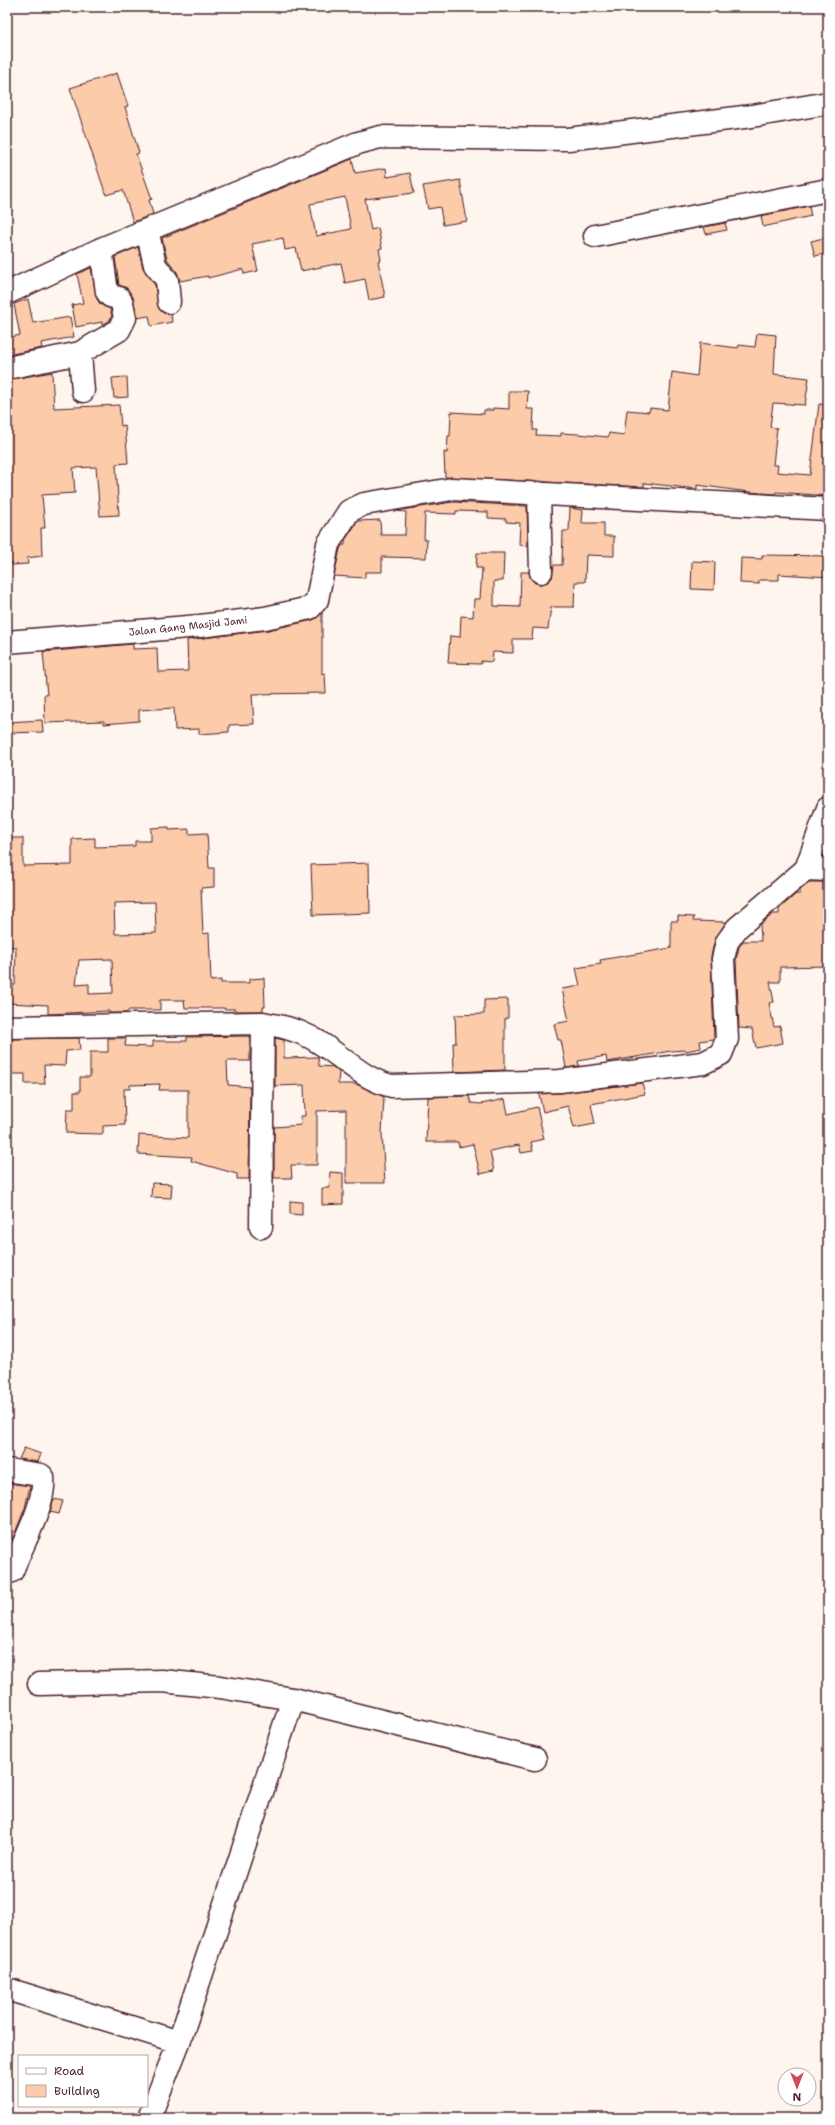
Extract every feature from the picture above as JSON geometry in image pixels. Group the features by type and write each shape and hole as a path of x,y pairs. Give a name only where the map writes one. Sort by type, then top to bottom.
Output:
{"street":[{"path":"7,293 101,249 358,143 380,137 568,139 752,116 828,103"},
{"path":"595,236 828,190"},
{"path":"147,230 155,265 167,280 170,302"},
{"path":"7,368 80,353 119,330 125,318 121,300 110,296 107,292 101,249"},
{"path":"80,353 84,391"},
{"name":"Jalan Gang Masjid Jami","path":"7,642 215,624 265,618 310,608 317,600 330,540 349,511 364,504 452,489 828,509"},
{"path":"539,493 541,572"},
{"path":"7,1027 264,1022 288,1027 311,1038 378,1083 392,1086 560,1080 703,1063 721,1054 728,1038 723,959 724,949 731,934 806,869 828,808"},
{"path":"806,869 828,870"},
{"path":"261,1227 264,1022"},
{"path":"7,1470 41,1476 44,1486 35,1516 12,1571 7,1573"},
{"path":"39,1684 162,1681 220,1687 293,1699 535,1759"},
{"path":"149,2118 179,2042 293,1699"},
{"path":"7,1989 179,2042"}],"building":[{"path":"117,73 128,106 125,107 139,153 136,154 152,199 149,200 153,214 133,222 123,190 106,195 70,88"},
{"path":"352,159 355,173 386,168 387,177 410,173 414,193 365,199 371,230 378,228 382,248 379,249 381,260 378,261 385,297 369,300 365,279 345,283 341,263 301,271 296,248 285,250 283,238 252,244 258,271 244,274 243,269 208,278 208,276 180,281 177,272 167,259 162,238","holes":["345,197 351,229 316,236 310,204"]},
{"path":"460,180 467,221 443,225 440,207 428,209 423,186"},
{"path":"809,206 811,216 763,227 761,216"},
{"path":"725,223 727,230 706,234 704,227"},
{"path":"828,237 828,253 815,256 811,241"},
{"path":"138,247 143,268 155,285 159,309 163,313 171,314 172,322 151,326 149,316 137,318 133,297 127,288 119,285 115,257"},
{"path":"91,268 97,299 100,304 110,309 112,316 109,321 102,325 102,322 76,327 72,305 83,303 77,274"},
{"path":"28,299 33,323 70,317 74,337 41,343 42,348 7,355 7,338 20,335 14,304"},
{"path":"757,333 776,335 774,374 809,378 805,405 773,403 770,427 777,428 773,465 778,465 777,472 810,475 819,404 828,405 828,496 776,492 775,494 749,492 697,485 697,489 644,483 644,487 445,477 444,452 447,453 448,436 450,436 451,412 484,414 484,410 493,410 493,408 509,409 509,391 528,391 527,409 534,409 533,430 537,430 536,435 561,436 561,433 608,437 609,433 624,435 627,410 649,412 650,408 668,410 672,372 697,376 700,343 738,348 739,345 755,347"},
{"path":"52,372 54,408 119,405 121,426 125,425 128,463 116,464 119,515 100,516 96,467 73,468 75,493 42,495 45,528 41,528 42,556 27,558 28,564 12,565 12,562 7,562 7,380"},
{"path":"127,377 128,397 114,398 112,378"},
{"path":"453,502 527,506 528,546 519,545 520,523 506,522 506,519 488,518 488,512 456,511 456,514 425,513 424,540 427,540 426,558 382,557 382,572 365,572 365,578 334,576 340,549 342,545 345,545 345,540 358,521 380,520 381,535 405,535 406,512 395,511"},
{"path":"570,508 583,510 582,523 604,523 604,536 614,536 614,556 586,555 585,582 575,582 574,607 551,607 548,629 533,628 532,639 513,639 513,653 493,652 492,662 481,661 481,664 448,663 450,636 460,637 461,616 473,617 474,599 480,599 482,568 476,568 477,553 504,553 503,581 494,581 494,606 520,607 521,572 529,572 531,579 535,583 542,584 552,578 554,565 562,565 563,531 569,531"},
{"path":"762,555 828,556 828,577 779,574 779,580 759,580 759,584 740,583 741,558 762,559"},
{"path":"692,561 715,562 714,590 691,589"},
{"path":"322,613 322,674 325,673 326,693 252,694 254,724 229,725 229,732 199,734 199,729 175,730 174,708 139,710 139,721 104,724 104,721 45,723 44,695 47,695 43,652 133,644 133,649 157,648 158,672 188,671 187,640 268,630 313,620"},
{"path":"42,720 43,732 7,733 7,722"},
{"path":"169,827 169,830 189,829 189,834 207,833 209,868 214,868 214,887 201,888 203,934 209,933 211,981 221,980 221,983 249,983 249,979 264,978 265,1007 263,1007 263,1011 235,1011 235,1009 224,1008 185,1008 184,1000 160,1000 160,1010 129,1010 126,1013 109,1013 109,1011 48,1014 48,1005 7,1003 7,985 15,985 16,947 7,947 7,838 23,838 23,866 72,865 72,839 95,838 95,847 135,846 135,841 151,841 151,828","holes":["155,902 156,933 115,934 114,903","112,959 113,993 89,994 89,984 76,985 79,960"]},
{"path":"369,863 370,913 313,915 311,865"},
{"path":"810,882 824,882 824,899 828,899 828,966 780,967 780,982 770,982 774,1002 769,1003 774,1027 780,1026 783,1043 756,1048 752,1029 739,1028 736,960 739,947 743,941 761,941 760,925 773,914 779,914 779,909 796,894 800,894 800,890"},
{"path":"678,916 694,917 693,921 726,922 715,939 711,956 714,1039 700,1041 701,1048 686,1051 671,1051 607,1062 606,1056 578,1061 579,1066 566,1068 561,1040 558,1040 554,1024 569,1021 562,989 580,986 576,968 601,964 600,960 671,948 671,921 678,921"},
{"path":"508,999 508,1018 505,1018 505,1070 454,1072 453,1043 456,1043 455,1015 484,1014 484,1000"},
{"path":"250,1036 250,1061 227,1061 228,1085 250,1087 249,1179 237,1179 237,1174 191,1161 192,1157 138,1154 139,1135 188,1138 188,1090 159,1090 160,1084 130,1085 130,1089 124,1089 125,1125 103,1126 103,1134 66,1133 67,1109 74,1109 74,1092 80,1092 80,1077 90,1077 90,1052 108,1052 108,1038 126,1038 125,1046 153,1047 153,1041 187,1041 187,1037"},
{"path":"79,1038 80,1050 66,1051 65,1066 44,1065 45,1084 25,1084 25,1074 7,1074 7,1059 11,1059 12,1039"},
{"path":"275,1038 284,1040 284,1058 318,1057 319,1066 333,1067 339,1072 338,1084 356,1084 384,1097 382,1133 385,1183 346,1183 346,1110 317,1111 317,1165 291,1165 292,1178 274,1178 274,1127 301,1125 300,1116 305,1116 304,1085 275,1086"},
{"path":"642,1083 645,1094 591,1104 595,1124 574,1128 568,1106 543,1112 539,1094 561,1093"},
{"path":"469,1096 471,1103 481,1104 505,1099 508,1114 537,1107 544,1139 531,1142 533,1151 521,1153 519,1145 490,1151 494,1171 480,1174 473,1144 459,1147 458,1142 426,1142 428,1097"},
{"path":"330,1172 343,1173 343,1204 322,1205 322,1188 329,1188"},
{"path":"152,1183 172,1184 171,1198 151,1197"},
{"path":"290,1201 302,1202 302,1215 290,1214"},
{"path":"24,1448 41,1454 38,1462 19,1459"},
{"path":"7,1483 30,1486 25,1508 13,1538 8,1537 10,1524 7,1524"},
{"path":"54,1499 63,1501 59,1514 50,1512"}]}
